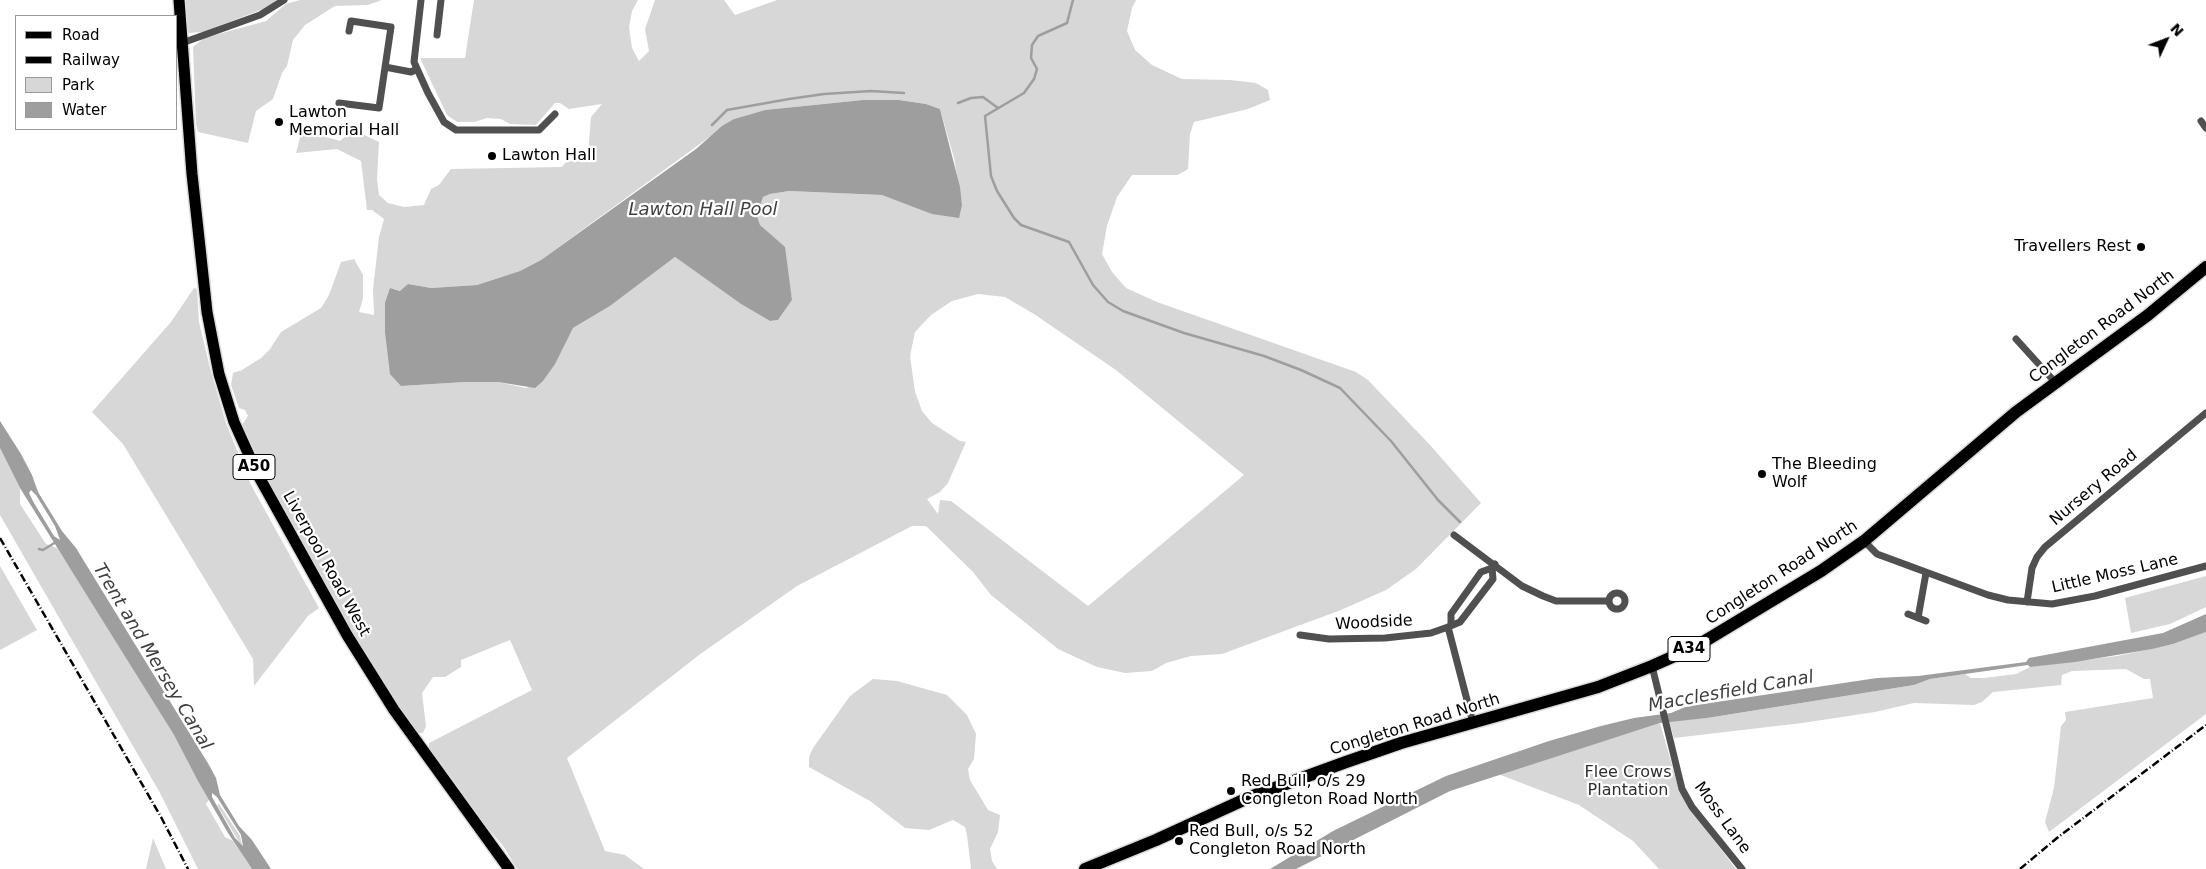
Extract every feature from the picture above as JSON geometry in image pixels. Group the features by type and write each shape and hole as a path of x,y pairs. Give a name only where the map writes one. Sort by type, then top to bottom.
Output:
{"highway":[{"name":"Congleton Road North","path":"1085,869 1277,787 1401,743 1598,687 1695,647 1741,621 1864,541 2016,412 2148,315 2206,267"}],"main road":[{"name":"Liverpool Road West","path":"179,0 192,174 206,312 219,374 234,422 258,475 347,636 394,710 509,869"}],"street":[{"path":"182,43 260,15 284,0"},
{"path":"421,0 414,62 444,122 456,130 539,130 555,114"},
{"path":"437,35 441,0"},
{"path":"338,102 379,108 392,27 351,21 350,30"},
{"path":"385,67 411,72 417,70"},
{"path":"2201,121 2206,128"},
{"path":"2016,338 2055,382"},
{"name":"Nursery Road","path":"2027,602 2032,568 2037,557 2045,547 2206,414"},
{"path":"1454,535 1522,586 1556,601 1609,601"},
{"name":"Little Moss Lane","path":"1864,541 1877,554 1988,595 2008,600 2052,604 2094,596 2206,566"},
{"path":"1450,626 1460,622 1492,579 1493,566"},
{"path":"1473,723 1450,626 1451,614 1481,572 1493,566"},
{"path":"1918,618 1926,573"},
{"path":"1908,614 1926,621"},
{"name":"Woodside","path":"1300,635 1329,640 1385,638 1430,633 1450,626"},
{"name":"Moss Lane","path":"1652,666 1682,789 1692,807 1742,869"}],"green space":[{"path":"184,0 277,0 268,7 204,32 188,33"},
{"path":"300,0 382,0 368,5 335,6 305,25 293,40 287,66 282,73 273,99 256,111 248,143 198,132 196,124 193,47 204,38 266,21 286,4"},
{"path":"474,0 638,0 632,11 629,27 632,48 639,61 649,51 645,29 655,0 724,0 735,15 777,0 1136,0 1132,8 1127,31 1135,50 1152,65 1182,79 1230,80 1256,83 1268,90 1270,100 1248,109 1194,122 1190,134 1188,169 1178,175 1132,175 1117,197 1107,226 1102,254 1112,272 1126,288 1157,302 1356,372 1368,380 1430,445 1481,503 1416,569 1386,590 1341,610 1222,654 1191,656 1166,663 1152,671 1125,673 1097,667 1058,649 991,595 973,572 926,526 912,526 797,586 699,655 567,758 605,851 625,855 644,869 517,869 504,847 483,823 429,751 429,743 532,690 510,640 461,660 461,667 445,677 433,677 422,693 426,726 423,733 416,733 357,642 266,480 242,425 248,416 245,410 239,408 231,385 233,373 242,370 261,358 270,349 281,332 321,308 329,295 341,262 354,259 363,275 363,298 359,312 374,315 373,289 379,237 384,219 372,210 367,210 361,161 337,149 296,153 302,130 340,141 352,131 379,142 377,179 379,195 388,203 404,207 424,205 431,189 439,185 451,169 562,167 565,163 588,155 591,117 602,104 569,109 560,103 555,103 536,125 510,124 501,119 487,118 474,122 457,122 447,115 420,58 465,58","holes":["863,100 899,100 926,104 940,109 954,158 962,205 899,201 882,195 789,191 770,194 763,197 757,216 760,225 768,233 787,269 792,300 778,320 770,321 741,304 675,257 610,306 573,328 543,381 526,388 498,382 401,386 390,288 401,291 408,284 431,288 477,285 520,271 541,260 734,119 765,110","978,294 1005,297 1034,314 1116,370 1244,475 1088,606 951,501 940,500 938,514 927,499 940,492 948,483 966,442 960,441 932,423 922,411 915,392 910,356 915,332 931,315 952,301"]},
{"path":"194,288 197,289 199,322 226,423 251,485 319,608 308,616 254,686 253,659 123,444 92,412 171,322"},
{"path":"0,448 20,488 20,504 46,544 57,548 77,578 174,735 209,800 206,804 225,837 233,841 252,869 198,869 160,793 0,515"},
{"path":"0,566 37,630 0,650"},
{"path":"2206,576 2206,607 2170,624 2131,633 2125,598"},
{"path":"2206,632 2206,714 2049,832 2045,822 2054,788 2061,726 2066,720 2065,712 2153,698 2150,679 2144,679 2126,669 2072,671 2062,675 2061,685 1993,692 1982,702 1974,705 1914,703 1875,712 1802,723 1674,738 1669,721 1707,718 1914,685 1930,679 1965,674 1971,678 1984,678 2016,674 2030,667 2117,656 2173,644"},
{"path":"873,679 897,681 947,695 967,715 976,734 974,759 968,769 970,780 988,810 1000,815 998,832 990,849 992,861 997,869 971,869 965,827 953,820 929,830 905,828 870,801 809,767 809,757 813,748 850,696"},
{"name":"Flee Crows Plantation","path":"1660,723 1678,786 1690,809 1736,869 1659,869 1633,841 1579,805 1498,774"},
{"path":"219,804 240,836 242,845 217,805"},
{"path":"153,838 166,869 146,869"}],"water":[{"name":"Lawton Hall Pool","path":"863,100 899,100 926,104 940,109 960,187 962,205 959,218 932,214 882,195 789,191 770,194 763,197 757,216 760,225 785,247 792,300 778,320 770,321 741,304 675,257 610,306 573,328 555,364 543,381 535,388 498,382 401,386 390,374 385,332 385,303 390,288 400,291 408,284 431,288 477,285 520,271 541,260 696,149 722,126 734,119 765,110"},
{"path":"0,421 21,454 38,492 62,531 76,548 209,765 216,778 220,795 239,826 252,840 271,869 252,869 228,833 174,735 20,488 0,448","holes":["31,490 55,526 60,540 54,536 34,503 29,493","212,793 217,797 241,835 243,846 235,838 212,797"]},
{"path":"2206,614 2206,632 2173,644 2152,649 2075,662 2030,667 2028,665 1930,679 1914,685 1707,718 1660,723 1450,791 1296,869 1270,869 1333,831 1446,776 1549,741 1601,726 1634,718 1671,713 1685,707 1710,703 1877,678 1918,676 2026,662 2029,658 2163,633"}],"waterway":[{"path":"1073,0 1067,23 1038,36 1032,45 1031,58 1037,69 1034,79 1024,93 985,116 991,176 997,191 1014,218 1021,225 1069,242 1093,285 1108,302 1123,311 1184,333 1264,356 1340,388 1391,441 1438,500 1460,522"},
{"path":"712,125 727,110 789,99 824,94 871,91 904,93"},
{"path":"958,103 971,98 983,97 998,108"},
{"path":"39,549 43,550 56,542"}],"railway":[{"path":"0,538 161,817 188,869"},
{"path":"2020,869 2057,838 2206,725"}],"place":[{"name":"Lawton Memorial Hall","path":"279,122"},
{"name":"Lawton Hall","path":"492,156"},
{"name":"Travellers Rest","path":"2141,247"},
{"name":"The Bleeding Wolf","path":"1762,474"},
{"name":"Red Bull, o/s 29 Congleton Road North","path":"1231,791"},
{"name":"Red Bull, o/s 52 Congleton Road North","path":"1179,841"}],"water label":[{"name":"Trent and Mersey Canal","path":"152,657"},
{"name":"Macclesfield Canal","path":"1731,692"}]}
